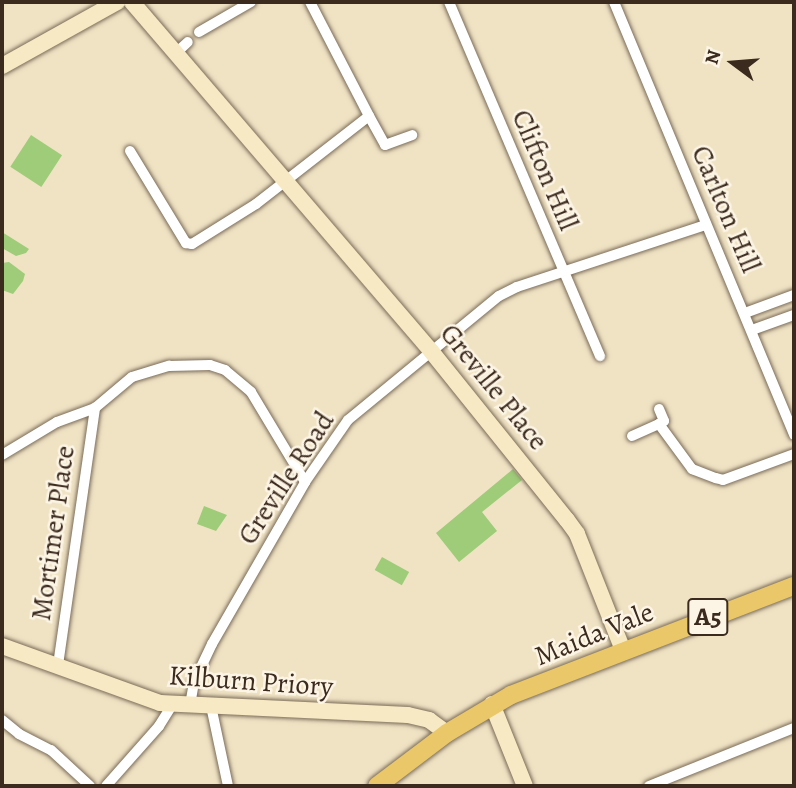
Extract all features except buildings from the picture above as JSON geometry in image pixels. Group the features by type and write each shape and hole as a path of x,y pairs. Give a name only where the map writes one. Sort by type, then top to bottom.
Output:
{"main road":[{"name":"Maida Vale","path":"492,704 623,650 794,586"},
{"name":"A5","path":"377,786 447,733 492,704"}],"street":[{"path":"2,66 117,2"},
{"name":"Greville Place","path":"132,2 182,47 287,182 431,351 573,528 623,650"},
{"path":"199,32 251,2"},
{"path":"310,2 386,145 412,135"},
{"name":"Clifton Hill","path":"449,2 600,356"},
{"name":"Carlton Hill","path":"614,2 794,435"},
{"path":"130,151 186,243 200,242 287,182 369,116"},
{"name":"Greville Road","path":"190,705 199,667 305,482 348,420 499,296 706,225"},
{"path":"745,313 794,295"},
{"path":"752,330 794,315"},
{"path":"2,455 57,422 95,408 132,377 153,369 194,363 225,370 251,392 305,482"},
{"name":"Mortimer Place","path":"58,665 95,408"},
{"path":"632,436 664,421 659,409"},
{"path":"659,424 692,469 723,480 794,454"},
{"name":"Kilburn Priory","path":"2,646 160,704 408,715 422,719 447,733"},
{"path":"492,704 525,786"},
{"path":"106,786 159,726 172,705"},
{"path":"211,706 228,786"},
{"path":"422,719 432,744"},
{"path":"2,720 19,734 51,750 90,786"},
{"path":"649,786 794,728"}],"green space":[{"path":"31,135 62,155 41,187 10,167"},
{"path":"2,232 29,249 16,256 2,248"},
{"path":"9,262 25,274 13,294 2,290 2,263"},
{"path":"513,469 522,480 482,512 497,531 459,562 436,533"},
{"path":"204,506 227,515 216,531 197,524"},
{"path":"382,557 409,572 402,585 375,570"}]}
